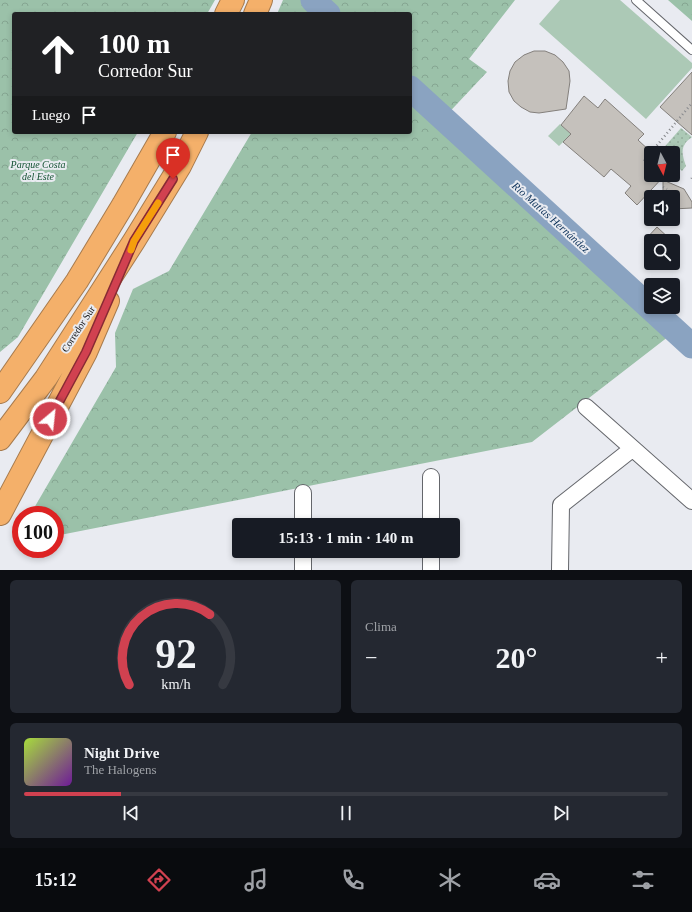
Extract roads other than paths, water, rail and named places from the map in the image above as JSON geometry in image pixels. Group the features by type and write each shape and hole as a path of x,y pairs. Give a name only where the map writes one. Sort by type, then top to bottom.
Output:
{"highway":[{"path":"227,12 233,0"},
{"path":"0,392 77,281 164,134"},
{"name":"Corredor Sur","path":"0,439 46,378 134,241 180,166 196,134"},
{"path":"0,514 86,352 134,241"}],"street":[{"path":"586,408 692,501"},
{"path":"560,570 561,505 632,449"},
{"path":"431,477 431,518"},
{"path":"304,493 304,518"},
{"path":"303,558 303,570"},
{"path":"431,558 431,570"}],"lane":[{"path":"636,0 692,50"}],"waterway":[{"name":"Río Matías Hernández","path":"313,0 326,12"},
{"name":"Río Matías Hernández","path":"412,90 692,346"}],"park label":[{"name":"Parque Costa del Este","path":"38,170"}]}
